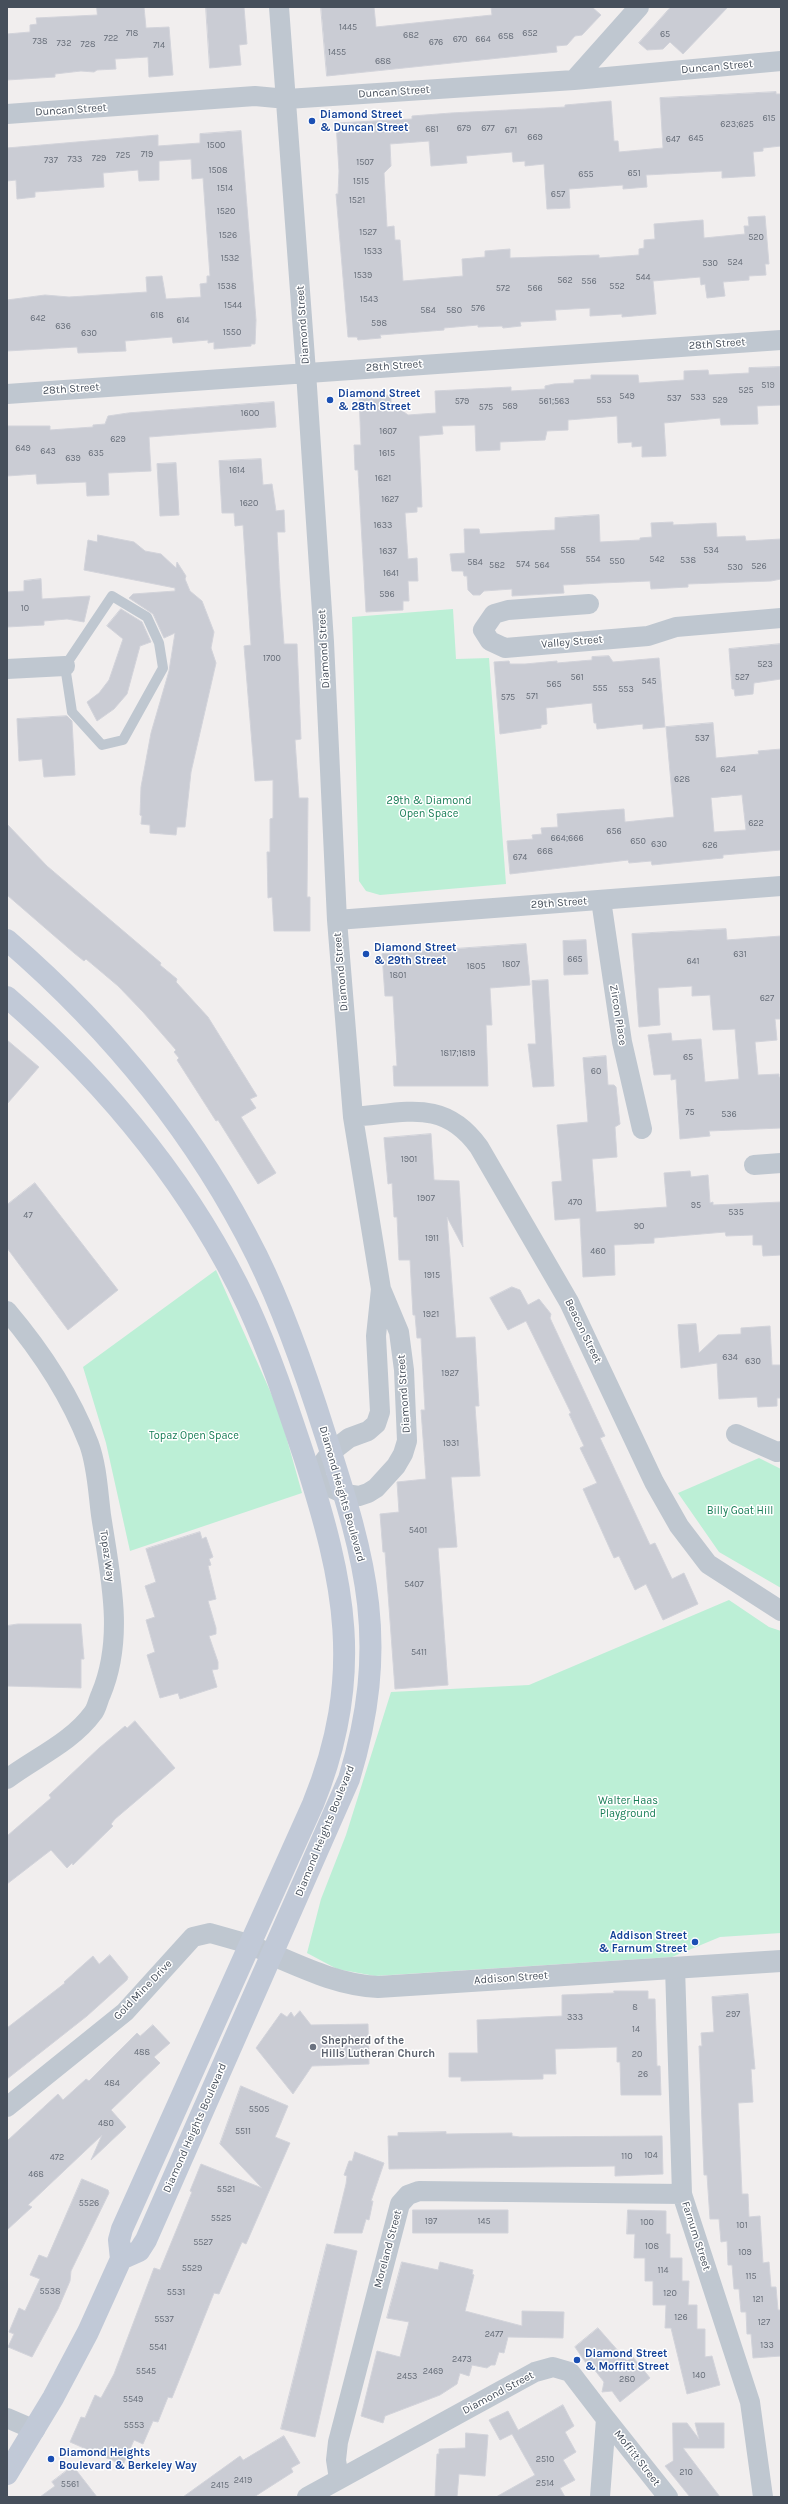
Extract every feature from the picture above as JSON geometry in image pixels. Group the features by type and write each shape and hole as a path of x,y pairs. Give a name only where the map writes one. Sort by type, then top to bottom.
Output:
{"main road":[{"name":"Diamond Heights Boulevard","path":"7,940 74,1001 108,1036 166,1108 215,1180 240,1224 274,1293 331,1452 345,1494 362,1559 371,1617 370,1684 366,1712 349,1779 273,1955 146,2240 139,2251 121,2259"},
{"name":"Diamond Heights Boulevard","path":"7,996 50,1035 110,1097 163,1162 195,1211 248,1305 278,1379 330,1540 342,1599 345,1655 341,1711 326,1771 122,2229 119,2240 121,2259 88,2332 35,2430 7,2474"}],"street":[{"name":"Diamond Street","path":"279,7 287,99 324,642 337,920 353,1117 380,1289 376,1336 380,1412 376,1424 368,1431 349,1438 331,1452 311,1479 345,1494 359,1496 376,1488 396,1466 408,1441 404,1370 398,1332 380,1289"},
{"path":"574,80 639,7"},
{"name":"Duncan Street","path":"7,114 255,96 287,99 574,80 781,61"},
{"name":"28th Street","path":"7,394 781,340"},
{"name":"Valley Street","path":"589,604 508,610 494,614 483,630 490,641 504,648 648,636 676,628 781,618"},
{"path":"7,669 65,666"},
{"name":"29th Street","path":"337,920 781,886"},
{"name":"Zircon Place","path":"601,900 622,1042 642,1129"},
{"name":"Beacon Street","path":"353,1117 416,1112 435,1113 454,1120 468,1131 480,1147 569,1302 654,1482 679,1526 708,1564 781,1611"},
{"path":"754,1165 781,1163"},
{"name":"Topaz Way","path":"7,1311 59,1380 89,1445 95,1470 111,1582 114,1628 114,1651 110,1674 94,1712 79,1729 7,1779"},
{"path":"736,1434 779,1451"},
{"name":"Gold Mine Drive","path":"7,2107 125,2012 193,1937 210,1933 249,1944"},
{"name":"Addison Street","path":"249,1944 326,1978 356,1986 781,1961"},
{"name":"Farnum Street","path":"676,1967 682,2194 750,2402 762,2497"},
{"name":"Moreland Street","path":"339,2479 336,2460 338,2442 400,2204 408,2194 419,2191 682,2194"},
{"name":"Diamond Street","path":"307,2497 544,2368 562,2368 570,2372 606,2419"},
{"path":"7,2418 35,2430"},
{"path":"600,2497 606,2419"},
{"name":"Moffitt Street","path":"606,2419 668,2497"}],"lane":[{"path":"112,596 147,617 159,643 163,668 123,740 102,745 72,712 65,666 112,596"}],"green space":[{"name":"29th & Diamond Open Space","path":"453,609 456,659 489,658 506,884 380,895 366,891 359,881 352,617"},
{"name":"Topaz Open Space","path":"216,1270 279,1411 302,1493 130,1551 106,1443 83,1367"},
{"name":"Billy Goat Hill","path":"759,1458 781,1469 781,1588 719,1552 678,1493"},
{"name":"Walter Haas Playground","path":"729,1600 769,1627 781,1631 781,1933 720,1937 672,1957 375,1976 337,1969 307,1953 321,1899 346,1835 391,1692 529,1685"}],"building":[{"path":"97,7 144,7 146,28 169,27 173,75 149,77 148,57 115,59 116,69 55,74 55,77 7,80 7,34 30,32 30,25 37,24 36,18 97,15"},
{"path":"206,7 244,7 247,44 239,45 241,65 210,68"},
{"path":"321,7 374,7 376,27 492,15 491,7 592,7 601,15 582,35 575,36 567,45 556,46 557,52 327,76"},
{"path":"671,7 728,7 683,54 670,42 663,49 647,50 639,43"},
{"path":"776,92 776,94 781,94 781,146 763,148 763,151 753,152 755,176 722,178 722,171 646,175 647,187 623,189 623,185 569,189 570,208 547,209 544,164 525,166 525,161 513,162 512,152 466,156 467,163 431,166 429,141 390,144 391,166 384,173 387,227 394,226 395,240 400,240 403,281 463,276 462,259 485,257 485,251 510,249 510,258 599,255 599,258 639,255 639,249 644,248 644,240 655,239 654,224 703,220 704,238 745,234 744,226 749,226 748,217 765,216 769,264 765,264 766,275 749,276 749,280 723,282 725,296 707,298 705,284 701,285 700,277 653,281 656,314 622,317 622,314 590,316 590,308 555,310 556,320 520,322 521,326 503,328 502,326 478,327 478,325 444,328 444,330 380,335 381,338 358,340 357,337 348,337 336,194 338,194 339,171 336,123 412,119 412,116 451,113 565,107 565,105 611,101 614,141 618,141 619,152 663,148 660,98"},
{"path":"241,131 256,320 255,344 251,344 251,346 214,349 214,342 208,343 208,340 173,343 172,337 125,341 126,351 78,353 77,347 7,351 7,300 45,295 69,297 147,292 146,277 162,276 166,299 201,297 200,284 207,283 207,276 210,276 203,178 192,179 191,159 159,161 159,180 139,181 138,170 103,173 104,187 35,192 35,197 17,199 16,180 7,181 7,148 158,135 158,146 200,143 200,134"},
{"path":"780,367 781,405 757,406 758,424 721,425 720,418 664,423 666,456 642,457 642,446 632,447 632,442 618,443 617,416 568,420 568,430 547,431 545,440 500,442 500,450 476,451 475,425 442,426 443,434 419,436 422,507 417,507 417,512 405,513 408,559 417,558 418,581 408,581 409,601 403,601 403,610 366,612 358,470 355,470 354,445 361,445 359,396 391,395 391,402 408,415 436,413 435,391 511,387 511,391 545,389 545,386 554,384 574,383 574,380 591,379 591,375 638,375 639,383 684,380 684,371 708,370 709,375 749,373 749,368"},
{"path":"274,402 276,427 149,437 151,471 108,473 109,495 87,496 86,482 37,484 36,474 7,476 7,426 50,426 50,430 93,427 93,425 105,424 108,416 128,413"},
{"path":"261,459 263,485 272,484 276,511 284,510 285,532 277,532 280,589 284,644 297,644 301,739 295,740 299,798 308,798 307,897 310,897 310,931 274,931 272,897 268,898 267,852 270,852 270,819 273,818 273,780 255,781 244,646 251,645 243,525 235,526 234,513 222,513 219,461"},
{"path":"176,463 179,515 160,516 157,464"},
{"path":"599,515 600,542 640,540 640,538 652,537 651,523 673,522 673,525 716,523 717,537 745,536 746,541 781,539 781,579 771,581 688,584 688,587 651,589 650,581 563,585 564,593 512,596 512,589 484,591 480,595 473,595 468,590 467,576 464,576 463,571 452,571 450,554 465,553 464,529 479,529 480,534 555,530 555,518"},
{"path":"98,535 134,542 145,551 161,554 176,568 177,562 186,576 185,579 190,591 202,601 214,632 211,648 216,663 191,772 185,827 177,827 176,835 150,833 150,825 141,824 142,816 140,815 141,787 151,733 169,671 175,633 164,638 153,614 129,598 133,594 175,591 175,588 84,570 88,540 97,542"},
{"path":"41,579 42,599 90,596 84,622 67,619 44,621 44,625 7,627 7,592 24,591 24,581"},
{"path":"121,609 142,622 151,642 140,646 127,694 114,709 97,721 87,702 99,693 109,680 123,639 107,626"},
{"path":"781,644 781,679 754,683 753,694 735,696 734,689 732,689 729,649"},
{"path":"609,656 613,662 659,658 665,727 643,729 643,724 597,729 596,723 594,723 592,703 546,708 547,724 541,725 541,728 500,734 494,662 509,661 510,664 525,664 557,661 557,663 592,660 592,657"},
{"path":"67,716 72,721 75,775 44,777 42,759 19,761 17,719"},
{"path":"713,723 716,758 759,754 758,751 781,749 781,850 723,855 723,858 652,865 651,861 629,863 628,860 510,874 507,841 533,839 532,835 542,834 541,828 558,827 557,814 624,809 625,822 674,817 666,727","holes":["742,795 746,830 714,832 711,798"]},
{"path":"7,824 47,866 161,963 160,965 177,979 176,982 208,1017 257,1096 250,1099 256,1108 241,1117 276,1173 258,1184 218,1120 216,1121 177,1060 179,1058 174,1052 176,1050 143,1012 118,986 86,959 84,961 74,953 7,895"},
{"path":"726,929 727,940 781,936 780,1019 775,1019 777,1040 755,1042 758,1075 779,1074 779,1077 781,1077 781,1128 709,1131 710,1136 680,1139 676,1079 671,1080 671,1074 654,1075 648,1035 671,1033 672,1041 701,1039 705,1082 739,1079 735,1029 713,1030 710,995 692,996 692,986 658,988 660,1025 639,1027 632,934"},
{"path":"586,940 588,974 564,975 563,941"},
{"path":"526,944 530,985 490,988 492,1025 486,1025 488,1086 394,1086 393,1066 397,1066 393,996 385,996 382,954"},
{"path":"548,980 554,1086 533,1087 528,1044 536,1044 532,981"},
{"path":"7,1040 39,1067 7,1104"},
{"path":"606,1056 608,1085 614,1085 616,1087 620,1124 615,1127 617,1157 592,1159 596,1212 667,1207 664,1173 690,1171 691,1177 708,1175 710,1203 713,1202 713,1205 781,1202 781,1255 763,1256 762,1245 753,1245 753,1235 726,1236 725,1232 654,1238 654,1243 614,1245 615,1275 583,1277 580,1218 555,1220 552,1182 562,1181 557,1125 588,1122 583,1058"},
{"path":"431,1134 434,1180 459,1181 463,1247 447,1217 456,1338 475,1337 479,1406 475,1406 480,1476 451,1477 457,1547 438,1548 448,1685 395,1689 385,1552 383,1552 380,1514 399,1512 397,1482 426,1479 421,1410 425,1410 421,1338 417,1338 415,1315 413,1315 410,1260 399,1260 397,1217 394,1217 392,1183 388,1184 384,1138"},
{"path":"35,1183 118,1290 68,1330 7,1248 7,1205"},
{"path":"512,1287 520,1290 528,1305 539,1299 551,1314 550,1318 605,1436 600,1438 650,1545 655,1543 672,1579 684,1573 698,1604 663,1620 646,1584 635,1590 619,1556 614,1558 583,1489 597,1483 580,1448 584,1446 569,1414 571,1413 526,1321 508,1330 490,1298"},
{"path":"696,1324 699,1353 718,1335 741,1334 741,1328 770,1326 772,1365 781,1365 781,1398 777,1398 777,1406 758,1407 757,1397 719,1399 717,1363 681,1368 678,1325"},
{"path":"200,1532 202,1539 206,1537 213,1557 209,1559 211,1565 208,1566 216,1599 208,1601 216,1628 216,1634 209,1636 218,1662 218,1669 212,1670 217,1687 180,1699 178,1693 160,1698 147,1655 155,1652 146,1620 155,1617 145,1586 156,1582 146,1549"},
{"path":"18,1624 81,1624 84,1659 81,1659 81,1688 7,1686 7,1626"},
{"path":"135,1721 175,1768 115,1819 111,1824 113,1826 73,1865 72,1863 67,1868 51,1850 7,1884 7,1836 51,1798 49,1795 99,1748 125,1726 127,1728"},
{"path":"110,1955 128,1977 127,1980 87,2016 7,2079 7,2028 65,1983 64,1982 93,1956 99,1964"},
{"path":"614,1991 648,1991 648,1999 655,1999 657,2066 660,2066 661,2095 621,2095 620,2062 617,2062 617,2047 555,2049 556,2074 543,2074 543,2079 461,2081 461,2077 449,2077 449,2053 478,2053 477,2020 562,2016 562,1995 614,1993"},
{"path":"748,1994 755,2069 751,2069 753,2102 738,2103 742,2194 748,2194 749,2217 760,2216 763,2263 769,2262 771,2287 776,2287 778,2310 781,2310 781,2356 753,2358 751,2334 747,2334 746,2312 741,2312 739,2289 734,2289 732,2265 728,2265 727,2241 721,2242 719,2219 710,2219 707,2175 704,2175 699,2046 702,2046 701,2033 714,2032 712,1997"},
{"name":"Shepherd of the Hills Lutheran Church","path":"300,2011 311,2025 368,2024 369,2064 312,2066 293,2094 256,2048 281,2013 287,2017 291,2012 294,2017"},
{"path":"153,2025 170,2043 154,2057 160,2063 111,2110 126,2127 91,2160 102,2135 28,2205 32,2207 7,2230 7,2141 58,2094 63,2100 86,2079 89,2081 137,2033 140,2036"},
{"path":"241,2086 288,2106 275,2137 290,2143 246,2244 242,2242 219,2294 214,2293 172,2398 168,2397 158,2422 153,2421 143,2444 134,2440 123,2465 70,2442 81,2417 85,2418 95,2395 101,2398 114,2374 154,2268 160,2270 192,2192 190,2191 201,2164 262,2188 220,2144"},
{"path":"446,2132 446,2134 512,2133 512,2136 520,2137 662,2136 663,2174 615,2176 615,2166 389,2169 388,2136 398,2136 398,2133"},
{"path":"355,2152 384,2163 371,2201 373,2201 369,2220 366,2219 362,2233 334,2233 346,2184 347,2176 344,2175 349,2161 352,2161"},
{"path":"82,2179 108,2190 109,2193 71,2271 70,2281 58,2309 32,2357 8,2347 14,2334 9,2332 19,2308 25,2311 40,2279 30,2275 39,2255 47,2258"},
{"path":"413,2210 508,2210 508,2233 413,2233"},
{"path":"628,2210 666,2211 666,2234 670,2234 670,2258 682,2258 682,2281 689,2281 688,2305 697,2305 697,2329 705,2329 705,2357 712,2356 720,2385 687,2394 671,2328 665,2328 666,2305 653,2305 653,2281 645,2281 645,2258 634,2258 635,2234 627,2234"},
{"path":"327,2244 357,2251 315,2437 281,2429"},
{"path":"402,2262 438,2270 440,2262 473,2270 472,2274 474,2275 465,2311 522,2326 522,2311 564,2312 563,2338 508,2337 504,2353 499,2352 495,2365 491,2365 487,2368 472,2365 469,2376 460,2373 457,2384 440,2395 385,2416 383,2423 361,2416 377,2351 400,2357 409,2322 387,2318"},
{"path":"598,2328 627,2361 633,2357 650,2378 620,2402 612,2391 602,2392 604,2382 594,2369 590,2369 575,2347"},
{"path":"563,2405 574,2426 565,2432 576,2452 563,2460 575,2480 560,2488 565,2497 496,2497 535,2475 512,2434 500,2440 489,2420 508,2411 518,2430"},
{"path":"673,2423 687,2423 699,2439 695,2423 724,2423 724,2448 683,2448 720,2497 690,2497 665,2466 673,2461"},
{"path":"466,2433 488,2435 485,2476 459,2474 457,2497 435,2497 437,2454 439,2454 439,2449 465,2448"},
{"path":"284,2436 300,2463 291,2468 293,2472 254,2497 183,2497 240,2456 243,2460"},
{"path":"73,2466 97,2497 40,2497 55,2486 52,2482"}],"place":[{"name":"Diamond Street & Duncan Street","path":"312,121"},
{"name":"Diamond Street & 28th Street","path":"330,400"},
{"name":"Diamond Street & 29th Street","path":"366,954"},
{"name":"Addison Street & Farnum Street","path":"695,1942"},
{"name":"Shepherd of the Hills Lutheran Church","path":"313,2047"},
{"name":"Diamond Street & Moffitt Street","path":"577,2360"},
{"name":"Diamond Heights Boulevard & Berkeley Way","path":"51,2459"}]}
